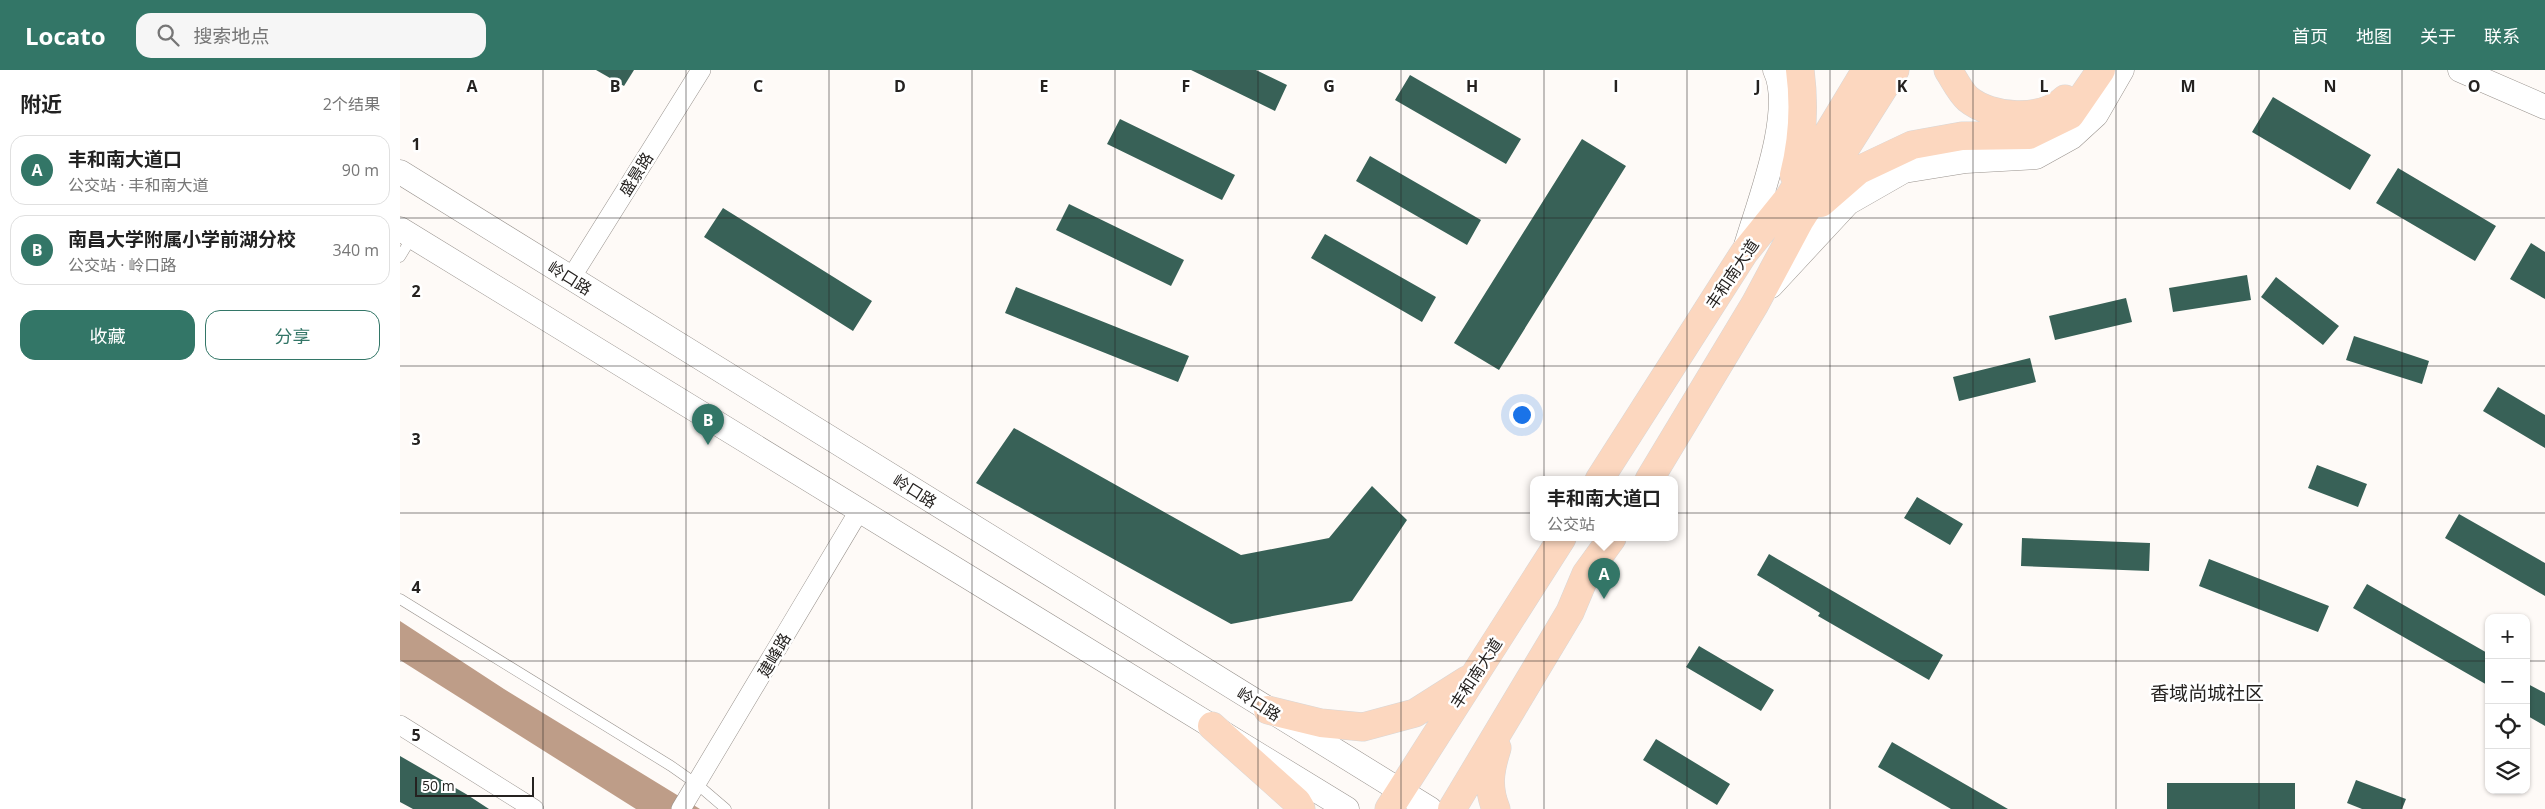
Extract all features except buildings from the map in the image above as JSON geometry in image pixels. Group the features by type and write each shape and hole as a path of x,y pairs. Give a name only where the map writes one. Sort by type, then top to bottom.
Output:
{"main road":[{"path":"1790,196 1801,144 1804,103 1800,70"},
{"name":"丰和南大道","path":"1602,476 1744,253 1790,196 1866,70"},
{"name":"丰和南大道","path":"1651,476 1755,304 1800,220 1895,70"},
{"path":"1948,70 1967,98 1992,112 2017,115 2044,110 2061,103 2091,70"},
{"path":"1800,220 1859,170 1912,145 1962,136 2029,135 2070,115 2101,70"},
{"name":"丰和南大道","path":"1395,800 1560,541"},
{"path":"1452,809 1570,612 1586,574 1617,541"},
{"path":"1268,710 1321,722 1363,727 1414,713 1475,675"},
{"path":"1496,809 1492,798 1489,774 1505,721"},
{"path":"1212,726 1297,802 1301,809"}],"street":[{"name":"盛景路","path":"570,278 701,70"},
{"path":"1744,253 1776,142 1782,112 1781,82 1775,70"},
{"path":"1755,304 1848,203 1904,171 1966,161 2036,158 2072,137 2096,115 2122,70"},
{"path":"2460,70 2545,107"},
{"name":"岭口路","path":"400,172 1268,710 1395,800 1430,809"},
{"path":"406,233 1347,809"},
{"name":"建峰路","path":"689,798 859,511"},
{"path":"400,726 534,809"}],"lane":[{"path":"400,257 406,233"},
{"path":"1570,612 1587,598 1592,590"},
{"path":"400,599 689,798 726,809"}],"shaded area":[{"path":"400,621 504,689 700,809 636,809 400,660"}],"place":[{"name":"南昌大学附属小学前湖分校","path":"708,445"},
{"name":"丰和南大道口","path":"1604,599"}],"district":[{"name":"香域尚城社区","path":"2207,693"}]}
